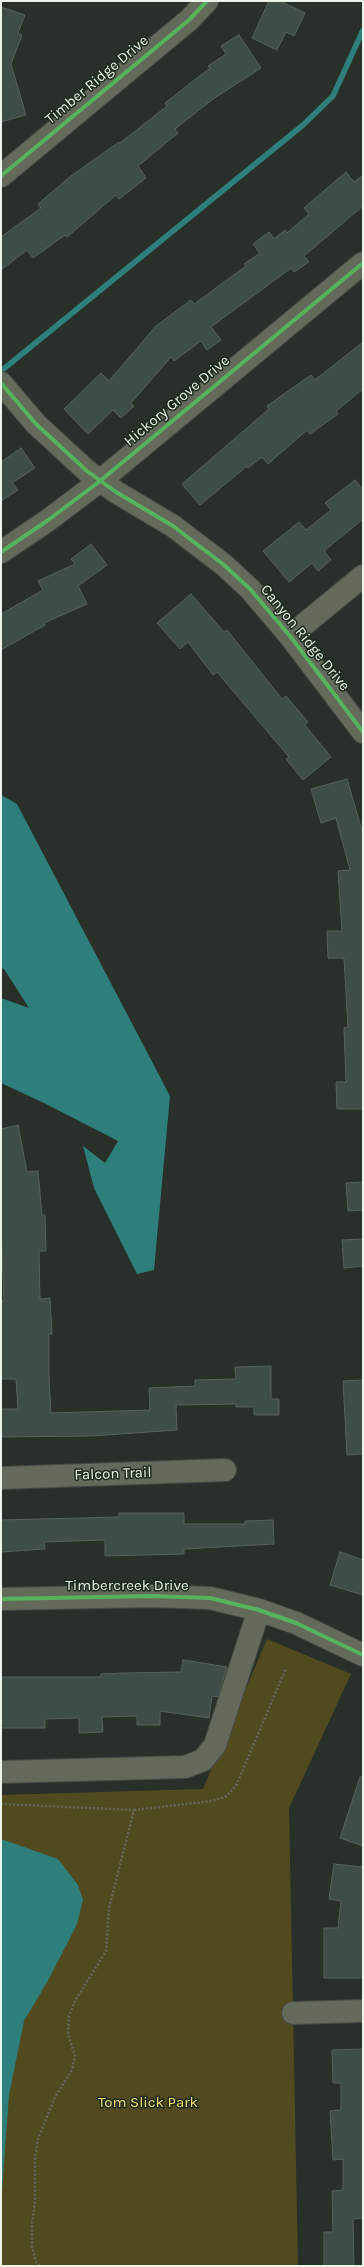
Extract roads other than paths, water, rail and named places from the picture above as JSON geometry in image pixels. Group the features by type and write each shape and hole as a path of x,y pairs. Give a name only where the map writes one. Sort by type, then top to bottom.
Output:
{"street":[{"name":"Timber Ridge Drive","path":"1,176 189,20 207,1"},
{"name":"Hickory Grove Drive","path":"1,552 47,521 100,481 363,263"},
{"name":"Canyon Ridge Drive","path":"7,390 36,424 100,481 173,526 224,565 250,589 290,636 363,732"},
{"path":"290,636 363,576"},
{"name":"Falcon Trail","path":"1,1478 225,1470"},
{"name":"Timbercreek Drive","path":"1,1599 151,1596 210,1598 259,1610 296,1623 363,1655"},
{"path":"1,1772 185,1767 203,1760 215,1745 259,1610"},
{"path":"293,2013 363,2011"}],"water":[{"path":"1,795 17,804 170,1096 154,1270 137,1274 94,1188 83,1146 105,1163 118,1141 1,1083 1,998 29,1008 4,969 1,968"},
{"path":"1,1839 58,1859 78,1885 83,1900 77,1924 46,1984 24,2021 9,2095 1,2204"}],"waterway":[{"path":"1,371 303,125 333,96 363,30"}],"park label":[{"name":"Tom Slick Park","path":"148,2103"}]}
